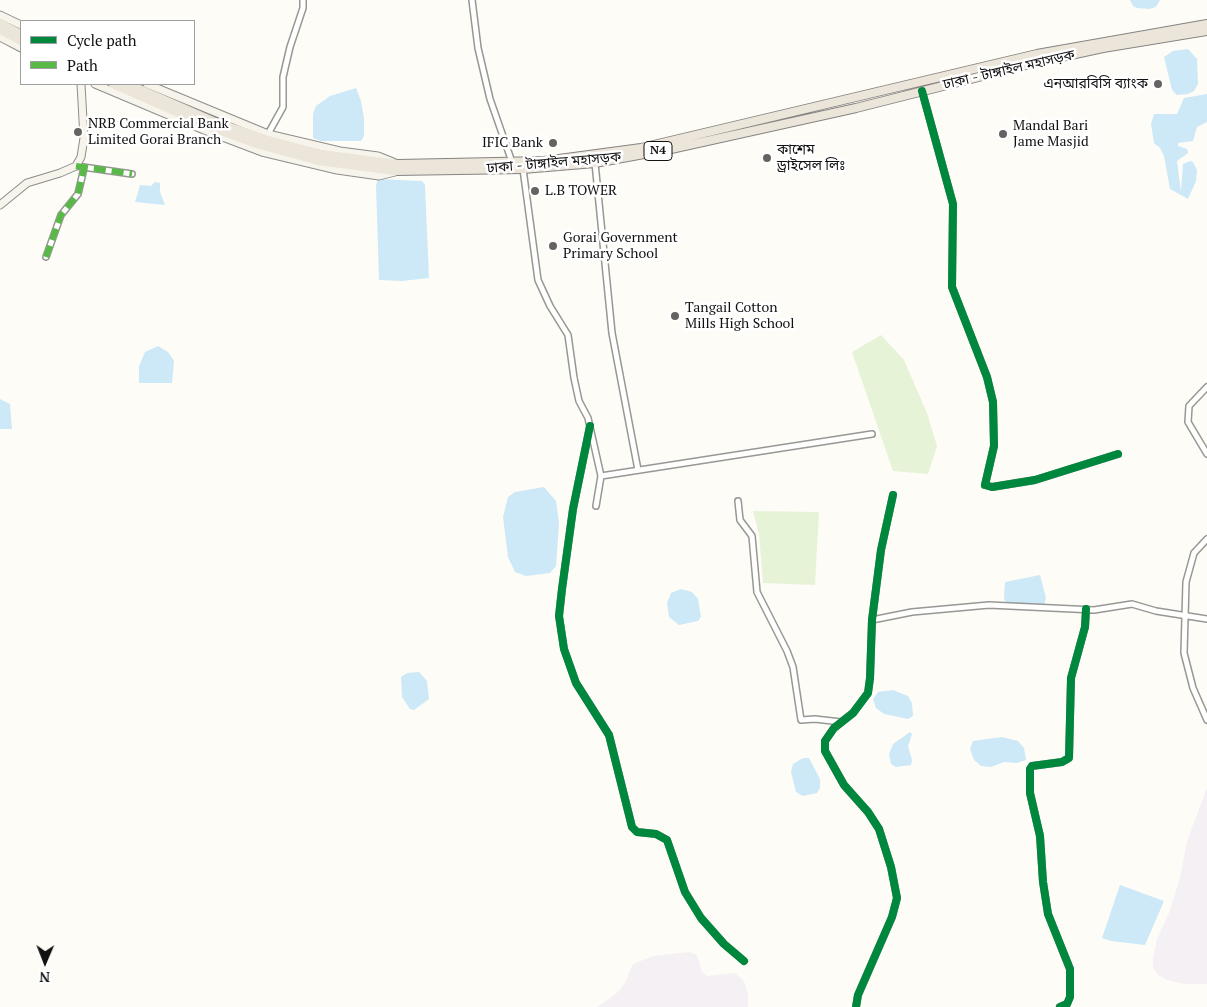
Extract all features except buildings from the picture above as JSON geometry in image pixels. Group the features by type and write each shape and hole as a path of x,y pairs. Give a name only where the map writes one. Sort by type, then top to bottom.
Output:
{"highway":[{"path":"0,23 20,33"},
{"name":"ঢাকা - টাঙ্গাইল মহাসড়ক","path":"130,85 213,121 265,139 320,154 396,168 544,161 641,148 1063,48 1207,24"},
{"path":"0,30 20,40"},
{"name":"ঢাকা - টাঙ্গাইল মহাসড়ক","path":"115,85 210,127 256,144 318,161 396,168 523,169 595,163 820,116 1103,48 1207,31"},
{"path":"817,107 820,116"}],"main road":[{"path":"0,15 20,25"},
{"path":"0,37 20,47"},
{"path":"0,205 27,183 76,166 81,157 84,138 81,85"},
{"path":"97,85 262,152 337,170 379,176 396,168"},
{"path":"149,85 268,134 340,151 378,156 396,168"}],"street":[{"path":"268,134 283,107 283,77 290,47 303,8 303,0"},
{"path":"472,0 478,48 490,99 512,162"},
{"path":"922,91 953,204 952,287 988,377 993,402 994,446 984,485 992,488 1035,480 1118,454"},
{"path":"595,163 612,333 638,470"},
{"path":"76,166 132,174"},
{"path":"46,258 61,216 78,194 84,168"},
{"path":"523,169 538,280 550,306 568,335 579,401 590,426 601,476 596,506"},
{"path":"1207,387 1189,406 1188,422 1207,454"},
{"path":"590,426 572,509 562,589 559,616 564,649 576,683 609,735 615,751 623,796 632,827 637,832 656,834 667,840 685,892 701,918 724,944 744,961"},
{"path":"601,476 872,434"},
{"path":"856,1007 858,995 892,917 897,898 891,867 878,829 868,812 844,785 825,751 825,741 834,728 853,713 868,692 872,620 881,550 892,495"},
{"path":"738,501 740,520 752,536 757,592 788,650 793,667 801,720 815,719 841,722"},
{"path":"1207,539 1194,553 1186,582 1184,654 1193,688 1207,720"},
{"path":"872,620 912,612 989,605 1086,609 1132,604 1186,616 1207,618"},
{"path":"1060,1007 1067,1004 1070,997 1070,969 1048,914 1042,882 1040,836 1030,792 1030,769 1032,766 1062,762 1069,758 1071,678 1085,627 1086,609"}],"shaded area":[{"path":"1207,788 1207,984 1184,984 1167,980 1158,975 1153,967 1153,958 1157,939 1169,913 1180,878 1187,841"},
{"path":"689,952 697,955 702,972 707,976 735,973 744,981 748,994 748,1007 597,1007 617,993 625,983 633,964 653,956"}],"green space":[{"path":"881,335 904,360 927,413 937,446 928,474 893,471 852,352"},
{"path":"753,511 819,512 815,585 763,583 759,534"}],"water":[{"path":"1130,0 1160,0 1156,7 1149,9 1137,8 1133,6"},
{"path":"1188,49 1197,59 1198,84 1194,91 1188,94 1177,95 1172,90 1164,57 1173,51"},
{"path":"356,88 364,118 364,136 361,141 321,141 313,138 313,114 316,106 330,96"},
{"path":"1207,94 1207,122 1197,127 1193,141 1178,143 1178,146 1187,149 1188,153 1177,161 1181,192 1183,164 1190,161 1193,162 1197,170 1196,181 1188,199 1170,189 1164,156 1160,148 1154,143 1151,124 1154,114 1177,114 1184,98"},
{"path":"378,179 422,181 425,185 429,278 402,281 379,280 376,185"},
{"path":"155,182 160,183 160,192 165,205 135,202 140,185 151,186"},
{"path":"158,346 168,352 174,361 172,383 139,383 139,366 145,352"},
{"path":"0,399 10,404 12,429 0,429"},
{"path":"544,487 556,501 559,523 556,566 550,573 526,576 515,572 508,557 503,517 508,497 515,492"},
{"path":"1040,575 1046,598 1044,605 1007,604 1004,599 1005,582"},
{"path":"681,589 692,592 698,599 701,617 698,621 679,625 669,617 667,603 671,593"},
{"path":"419,672 427,681 429,699 414,710 410,709 402,697 401,677 407,673"},
{"path":"893,690 908,696 912,703 913,716 908,719 884,714 876,708 873,699 878,692"},
{"path":"910,732 912,734 908,746 912,760 911,765 896,767 891,764 889,754 893,744"},
{"path":"1002,737 1018,741 1024,748 1026,760 1017,763 1004,762 991,767 981,766 974,760 970,749 973,741"},
{"path":"803,758 809,758 820,779 820,788 817,793 803,796 796,792 791,772 793,764"},
{"path":"1120,885 1164,901 1145,945 1111,941 1102,938"}],"marked path":[{"path":"76,166 132,174"},
{"path":"46,257 61,215 78,194 84,168"}],"cycle path":[{"path":"922,91 953,204 952,287 987,377 993,402 994,446 985,485 992,487 1035,480 1118,454"},
{"path":"590,426 573,509 562,589 559,616 564,649 576,683 609,735 632,827 637,832 656,834 667,840 685,892 701,918 724,944 744,961"},
{"path":"856,1007 858,995 892,917 897,898 891,867 879,829 868,812 844,785 825,751 825,741 834,728 853,713 868,693 872,620 881,550 893,495"},
{"path":"1060,1007 1067,1004 1070,997 1070,969 1048,914 1043,882 1040,836 1030,793 1030,769 1032,766 1062,762 1069,758 1071,678 1085,627 1086,609"}],"place":[{"name":"এনআরবিসি ব্যাংক","path":"1158,84"},
{"name":"NRB Commercial Bank Limited Gorai Branch","path":"78,132"},
{"name":"Mandal Bari Jame Masjid","path":"1003,134"},
{"name":"IFIC Bank","path":"553,143"},
{"name":"কাশেম ড্রাইসেল লিঃ","path":"767,158"},
{"name":"L.B TOWER","path":"535,191"},
{"name":"Gorai Government Primary School","path":"553,246"},
{"name":"Tangail Cotton Mills High School","path":"675,316"}]}
